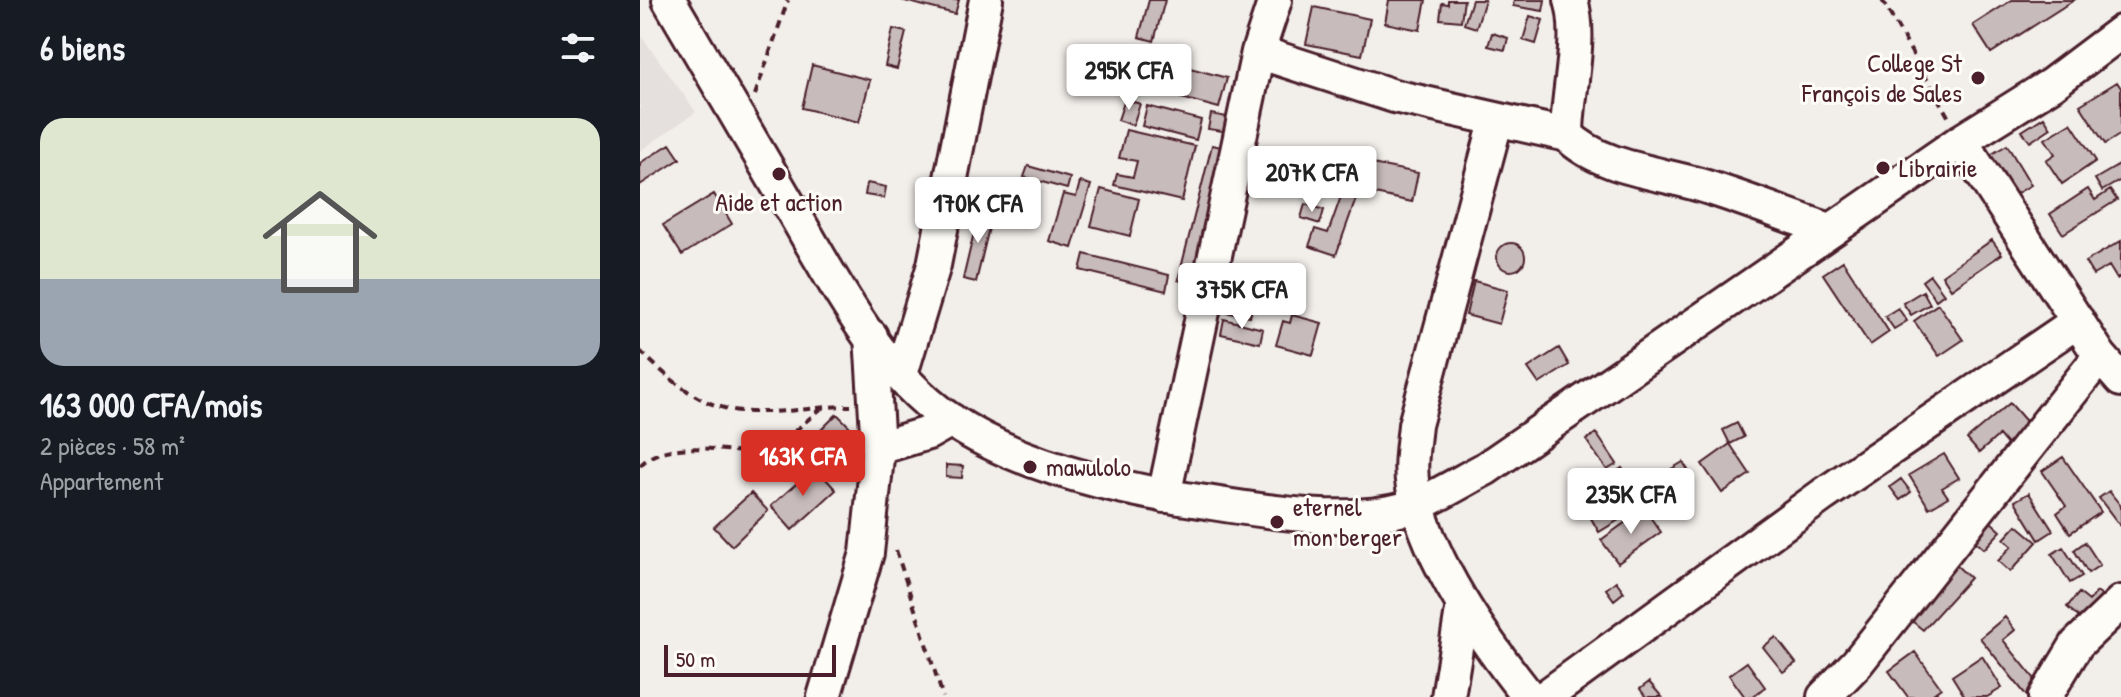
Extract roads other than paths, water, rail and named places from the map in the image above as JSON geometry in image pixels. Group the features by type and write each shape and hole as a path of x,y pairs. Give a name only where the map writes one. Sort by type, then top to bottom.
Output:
{"street":[{"path":"669,0 850,309 917,394 951,420 1004,447 1076,475 1164,496 1316,516 1365,514 1418,504 1485,469 1961,141 2052,84 2121,32"},
{"path":"901,374 934,265 986,0"},
{"path":"1164,496 1258,52 1275,0"},
{"path":"1567,135 1567,97 1575,61 1571,0"},
{"path":"1258,52 1394,96 1496,122 1567,135 1578,146 1597,156 1701,185 1830,230"},
{"path":"1496,122 1415,425 1411,464 1418,504 1448,578 1495,654 1529,697"},
{"path":"1961,141 2100,356 2121,380"},
{"path":"1545,697 1823,495 2078,321"},
{"path":"824,697 867,553 878,448 871,336"},
{"path":"1824,697 1857,663 2100,356"},
{"path":"878,448 928,433 951,420"},
{"path":"2045,697 2077,644 2121,602"},
{"path":"1448,697 1463,604"}],"place":[{"name":"College St François de Sales","path":"1978,78"},
{"name":"Librairie","path":"1883,168"},
{"name":"Aide et action","path":"779,174"},
{"name":"mawulolo","path":"1030,467"},
{"name":"eternel mon berger","path":"1277,522"}]}
